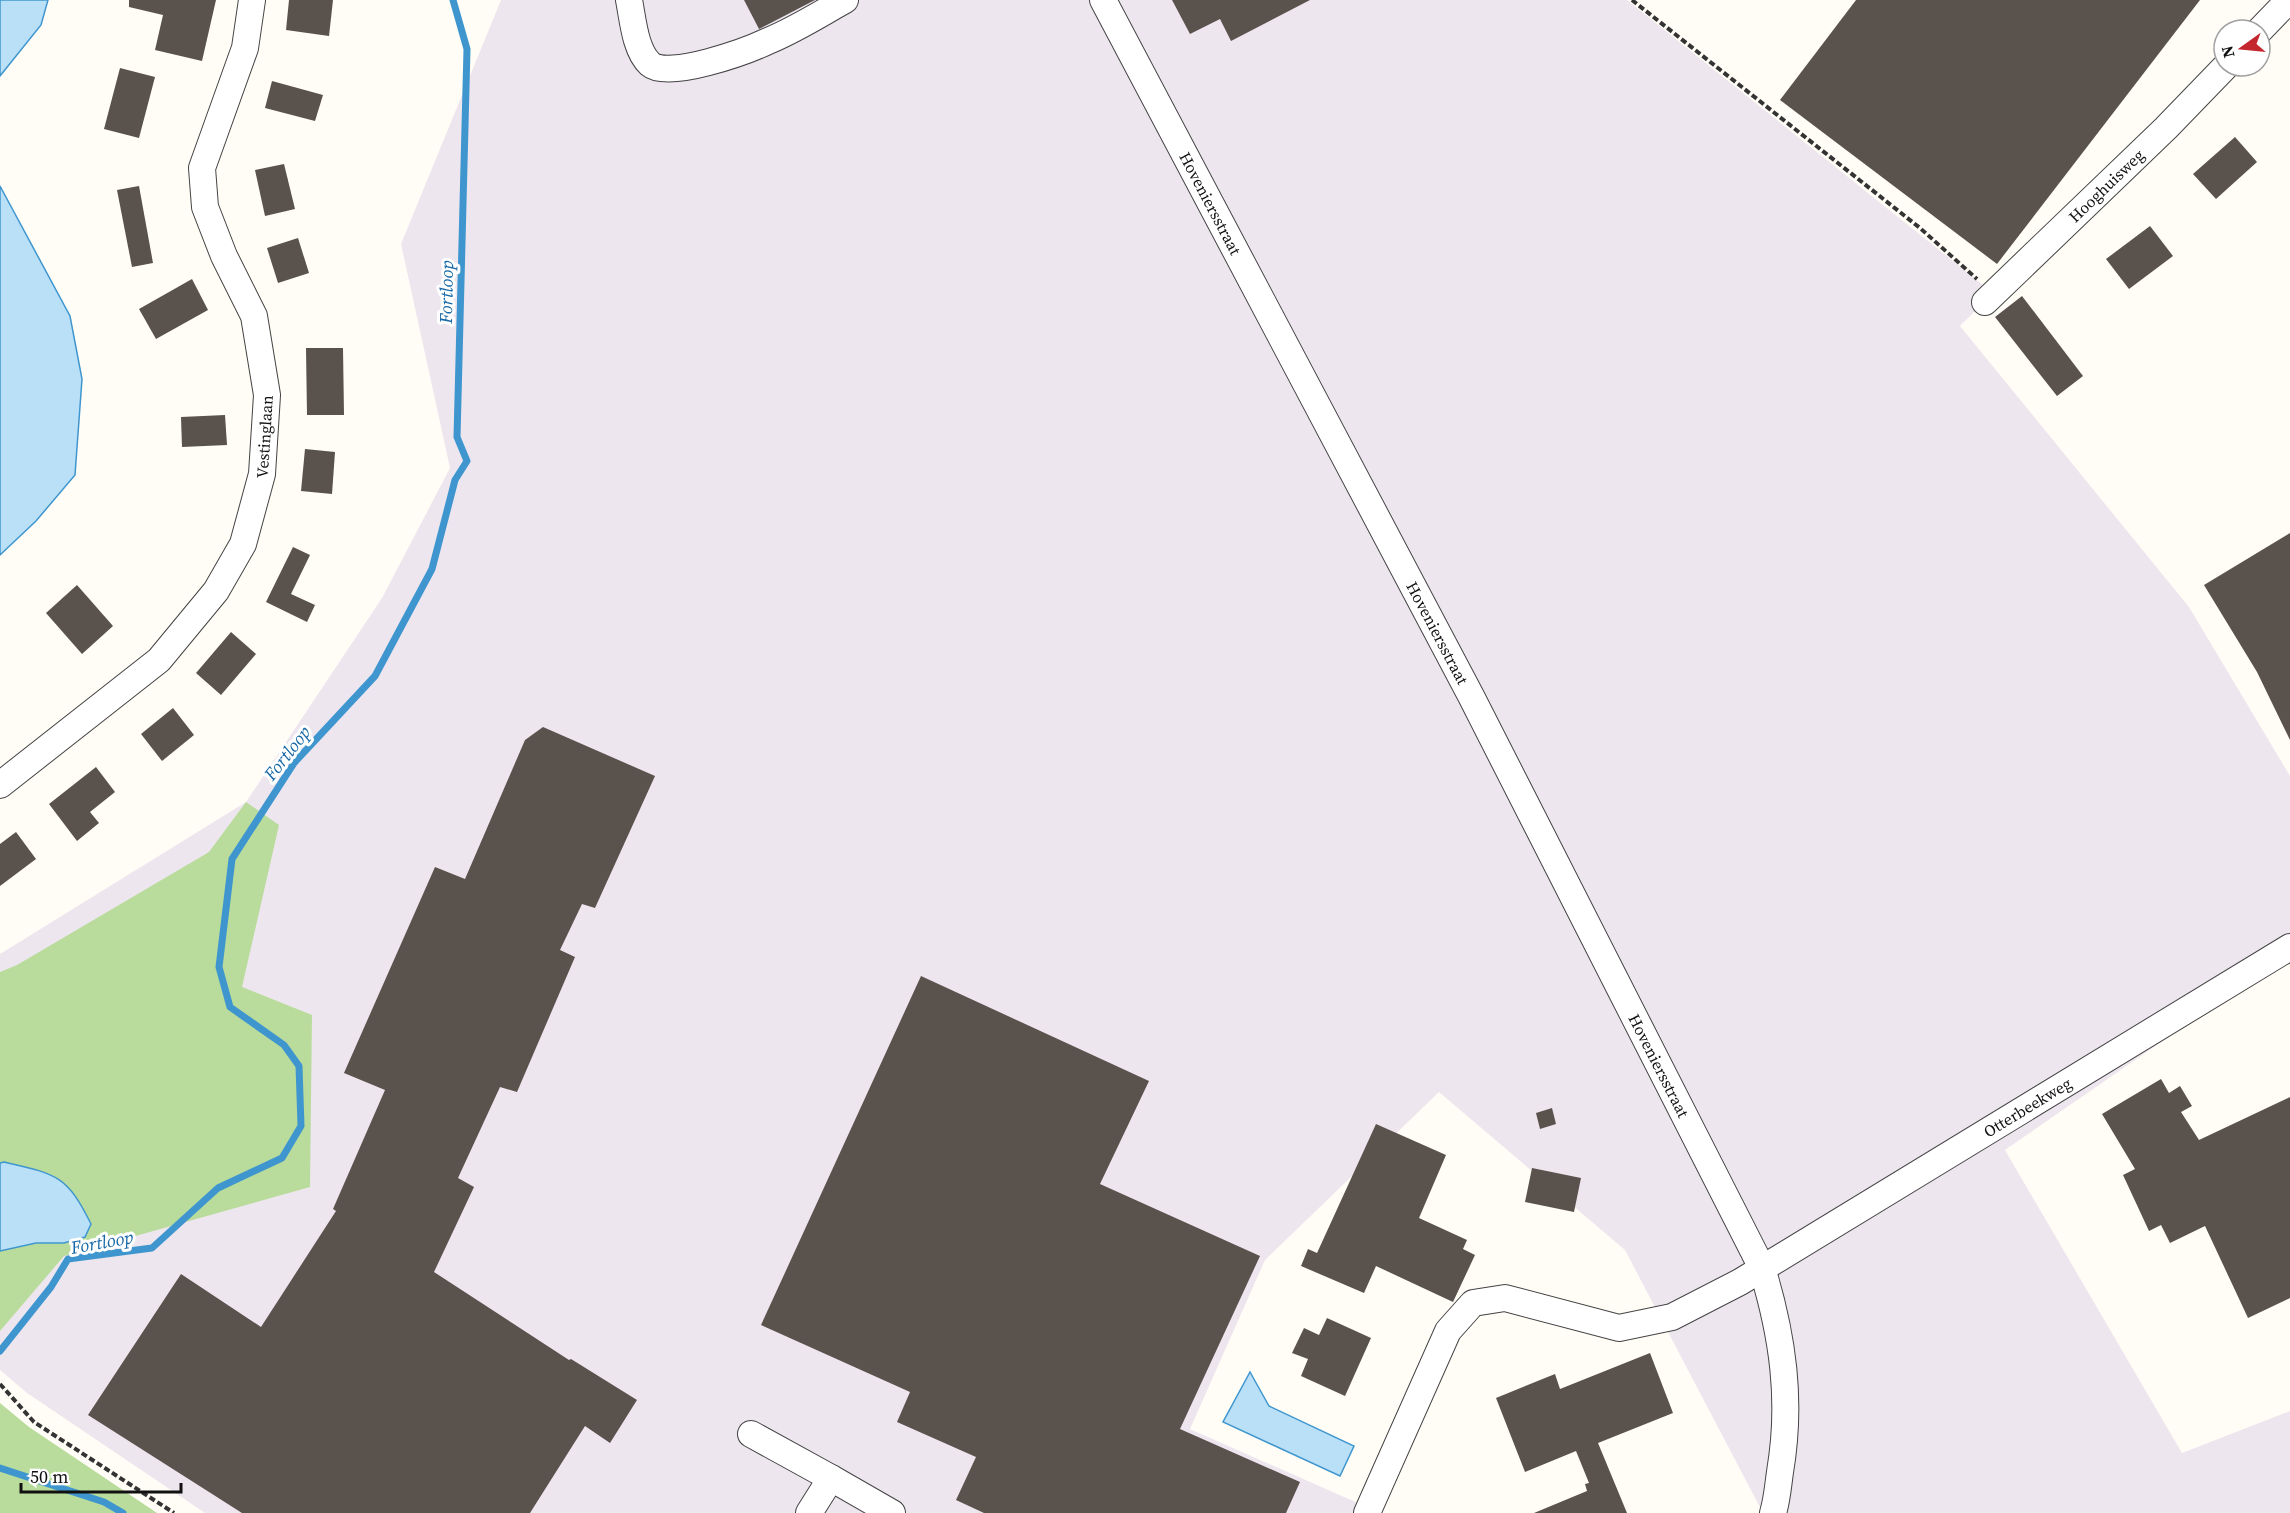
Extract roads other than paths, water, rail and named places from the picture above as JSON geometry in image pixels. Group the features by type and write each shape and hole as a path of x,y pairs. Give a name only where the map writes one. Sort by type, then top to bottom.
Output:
{"street":[{"name":"Vestinglaan","path":"0,785 159,660 216,591 243,544 262,474 267,395 254,316 224,256 205,207 202,168 245,48 252,0"},
{"path":"629,0 639,44 648,63 656,69 670,71 717,60 769,41 845,0"},
{"name":"Hoveniersstraat","path":"1103,0 1471,696 1762,1268 1775,1312 1783,1353 1786,1404 1783,1457 1773,1513"},
{"path":"2272,18 2289,0"},
{"name":"Hooghuisweg","path":"1989,297 2166,128 2214,78"},
{"name":"Otterbeekweg","path":"1762,1268 2290,947"},
{"path":"1367,1513 1448,1331 1473,1303 1505,1298 1619,1328 1672,1317 1762,1268"},
{"path":"751,1434 891,1513"},
{"path":"809,1513 831,1478"}],"water":[{"path":"0,0 48,0 41,25 0,76"},
{"path":"0,186 70,316 82,379 75,475 36,521 0,555"},
{"path":"4,1162 48,1174 67,1186 75,1195 91,1224 85,1237 64,1243 36,1243 0,1251 0,1163"},
{"path":"1250,1372 1269,1406 1354,1446 1340,1476 1223,1422"}],"waterway":[{"name":"Fortloop","path":"0,1351 51,1287 68,1259 152,1248 218,1188 282,1158 301,1126 299,1066 284,1045 230,1007 219,967 232,859 294,763 375,676 432,569 455,480 467,461 457,437 467,49 453,0"},
{"path":"0,1468 104,1502 123,1513"}]}
